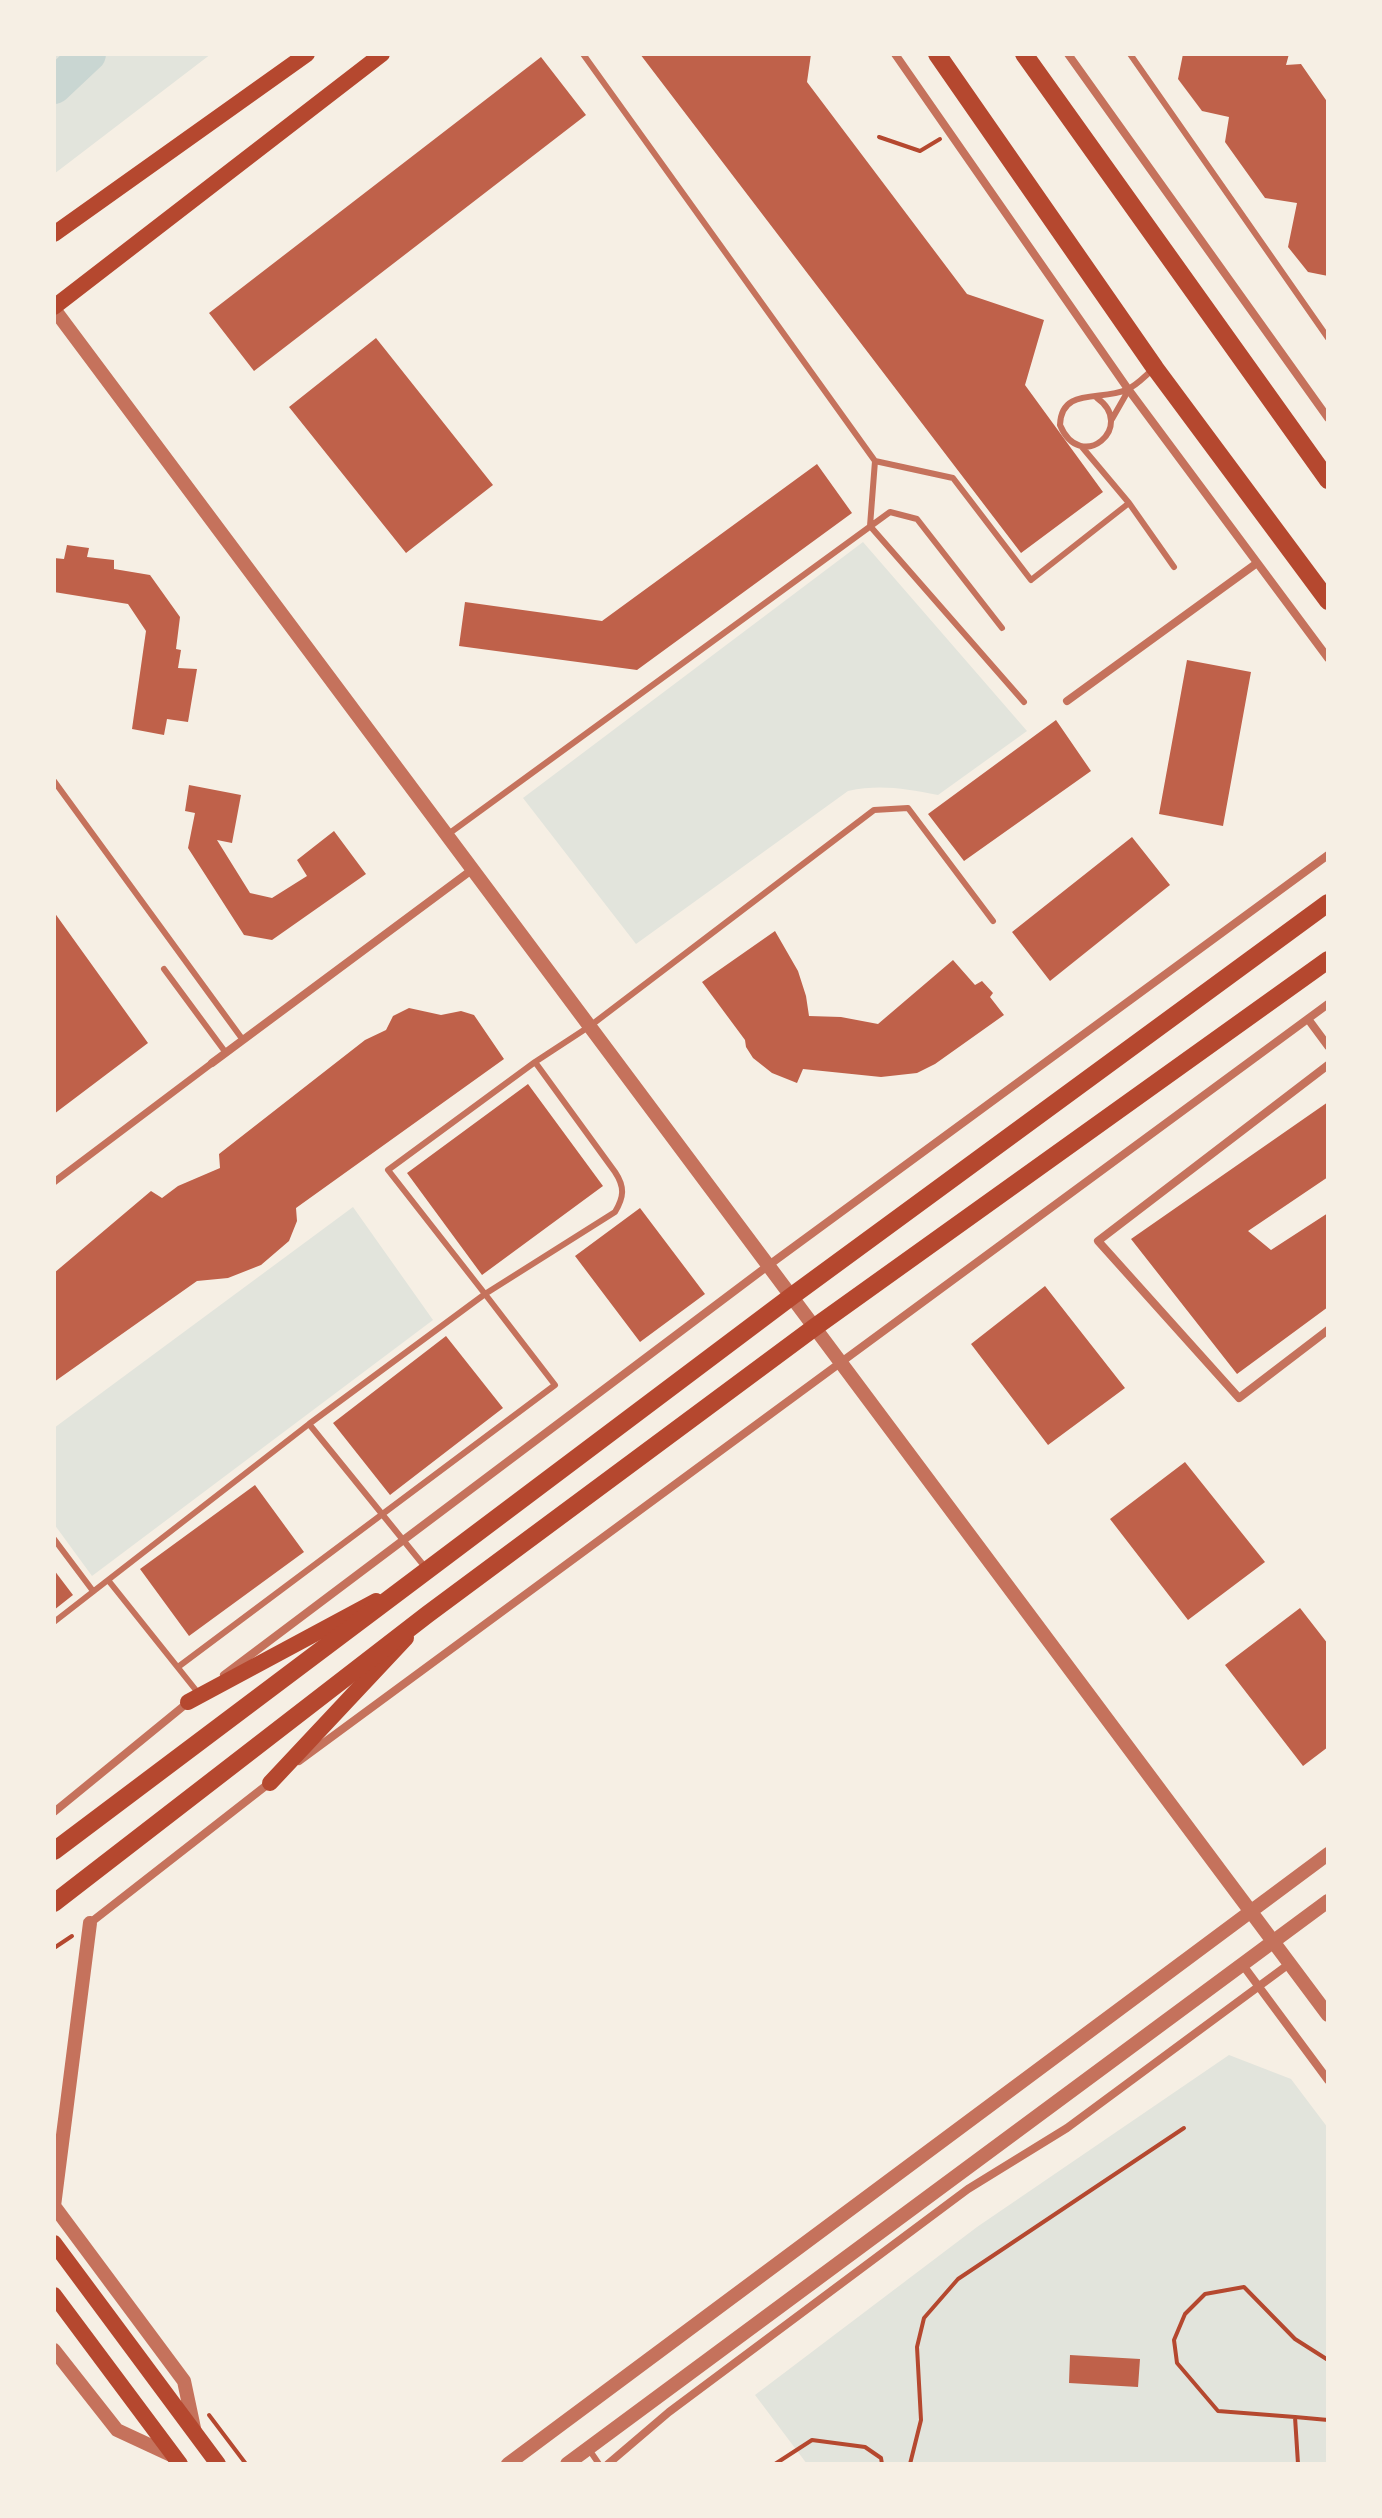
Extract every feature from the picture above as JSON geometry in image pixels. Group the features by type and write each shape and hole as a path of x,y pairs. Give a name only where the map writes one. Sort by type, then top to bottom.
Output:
{"main road":[{"path":"54,234 307,54"},
{"path":"54,308 382,54"},
{"path":"937,54 1155,368 1328,601"},
{"path":"1024,54 1328,480"},
{"path":"54,1851 792,1296 1328,903"},
{"path":"54,1903 428,1614 815,1327 1328,960"},
{"path":"194,1698 402,1587"},
{"path":"270,1783 428,1614"},
{"path":"54,2243 218,2464"},
{"path":"54,2295 177,2460"}],"street":[{"path":"895,54 1128,389 1328,658"},
{"path":"1068,54 1328,418"},
{"path":"54,308 1328,2015"},
{"path":"1067,701 1257,563"},
{"path":"54,1812 194,1698 769,1265 1328,855"},
{"path":"54,1182 473,869"},
{"path":"196,2434 184,2381 54,2206 90,1923 270,1783 1328,1004"},
{"path":"1308,1019 1328,1046"},
{"path":"1328,1065 1098,1241 1239,1398 1328,1330"},
{"path":"508,2464 1328,1854"},
{"path":"567,2464 1328,1901"},
{"path":"1242,1964 1328,2080"},
{"path":"608,2464 669,2412 956,2199 1067,2128 1289,1964"},
{"path":"54,2350 117,2430 177,2460"}],"lane":[{"path":"583,54 875,461 870,526 1024,702"},
{"path":"1130,54 1328,338"},
{"path":"1128,389 1105,438 1093,446 1082,447 1065,436 1060,425 1061,416 1064,408 1078,397 1097,398 1128,389 1155,368"},
{"path":"1097,398 1104,403 1112,419"},
{"path":"1082,447 1129,503 1174,567"},
{"path":"875,461 953,478 1031,580 1129,503"},
{"path":"447,835 890,512 917,519 1002,628"},
{"path":"54,781 243,1040"},
{"path":"178,1667 555,1385 388,1170 535,1062 590,1026 874,810 908,808 993,921"},
{"path":"164,969 226,1053"},
{"path":"54,1622 309,1424 485,1294 615,1212 622,1200 623,1184 535,1062"},
{"path":"309,1424 427,1569"},
{"path":"54,1539 93,1591"},
{"path":"108,1580 178,1667 194,1698"},
{"path":"588,2448 599,2464"}],"path":[{"path":"879,137 920,151 950,134"},
{"path":"910,2464 921,2420 917,2347 924,2318 958,2279 1184,2128"},
{"path":"1328,2360 1295,2339 1244,2287 1205,2294 1185,2314 1174,2340 1177,2363 1218,2411 1328,2420"},
{"path":"184,2381 246,2464"},
{"path":"1295,2417 1298,2464"},
{"path":"775,2464 812,2440 865,2447 881,2458 882,2464"}],"shaded area":[{"path":"54,54 211,54 54,174"},
{"path":"863,542 1027,731 938,795 882,788 848,791 636,944 523,798"},
{"path":"353,1207 433,1320 92,1576 54,1524 54,1428"},
{"path":"1229,2055 1291,2079 1328,2128 1328,2464 807,2464 755,2395 977,2227"}],"building":[{"path":"640,54 811,54 807,82 967,294 1044,320 1025,385 1103,492 1021,553"},
{"path":"1183,54 1289,54 1286,65 1301,64 1328,103 1328,276 1308,272 1288,247 1297,203 1265,198 1225,142 1229,117 1202,111 1178,79"},
{"path":"541,57 586,115 254,371 209,313"},
{"path":"376,338 493,485 406,553 289,407"},
{"path":"817,464 852,513 637,670 459,646 465,602 602,621"},
{"path":"67,545 89,548 87,557 114,560 114,569 150,575 180,617 176,649 181,650 178,668 197,669 188,722 167,719 164,735 132,729 146,631 128,604 54,592 54,558 64,559"},
{"path":"1187,660 1251,672 1223,826 1159,814"},
{"path":"1056,720 1091,771 964,861 928,814"},
{"path":"189,785 241,795 232,843 217,840 250,893 272,898 307,876 297,860 334,831 366,874 272,940 244,935 188,848 195,813 185,811"},
{"path":"1132,837 1170,885 1050,981 1012,932"},
{"path":"54,912 148,1043 54,1114"},
{"path":"775,931 798,971 809,1016 841,1017 878,1024 953,960 975,985 982,981 993,993 990,997 1004,1015 935,1064 917,1073 881,1077 803,1069 797,1083 772,1073 753,1058 745,1040 702,982"},
{"path":"409,1008 441,1015 461,1011 474,1015 504,1059 296,1208 297,1221 289,1241 261,1265 228,1278 197,1281 54,1382 54,1273 151,1191 162,1198 178,1186 220,1168 219,1154 365,1040 386,1030 393,1016"},
{"path":"528,1084 603,1186 482,1275 407,1173"},
{"path":"1328,1102 1328,1177 1248,1231 1271,1250 1328,1213 1328,1307 1237,1374 1131,1239"},
{"path":"640,1208 705,1294 640,1342 575,1256"},
{"path":"1045,1286 1125,1388 1048,1445 971,1344"},
{"path":"446,1336 503,1408 390,1495 333,1423"},
{"path":"1185,1462 1265,1562 1188,1620 1110,1519"},
{"path":"255,1485 304,1552 189,1636 140,1569"},
{"path":"54,1570 73,1595 54,1610"},
{"path":"1300,1608 1328,1644 1328,1747 1303,1766 1225,1665"},
{"path":"1070,2355 1140,2359 1138,2387 1069,2383"}],"waterway":[{"path":"54,86 88,54"}]}
